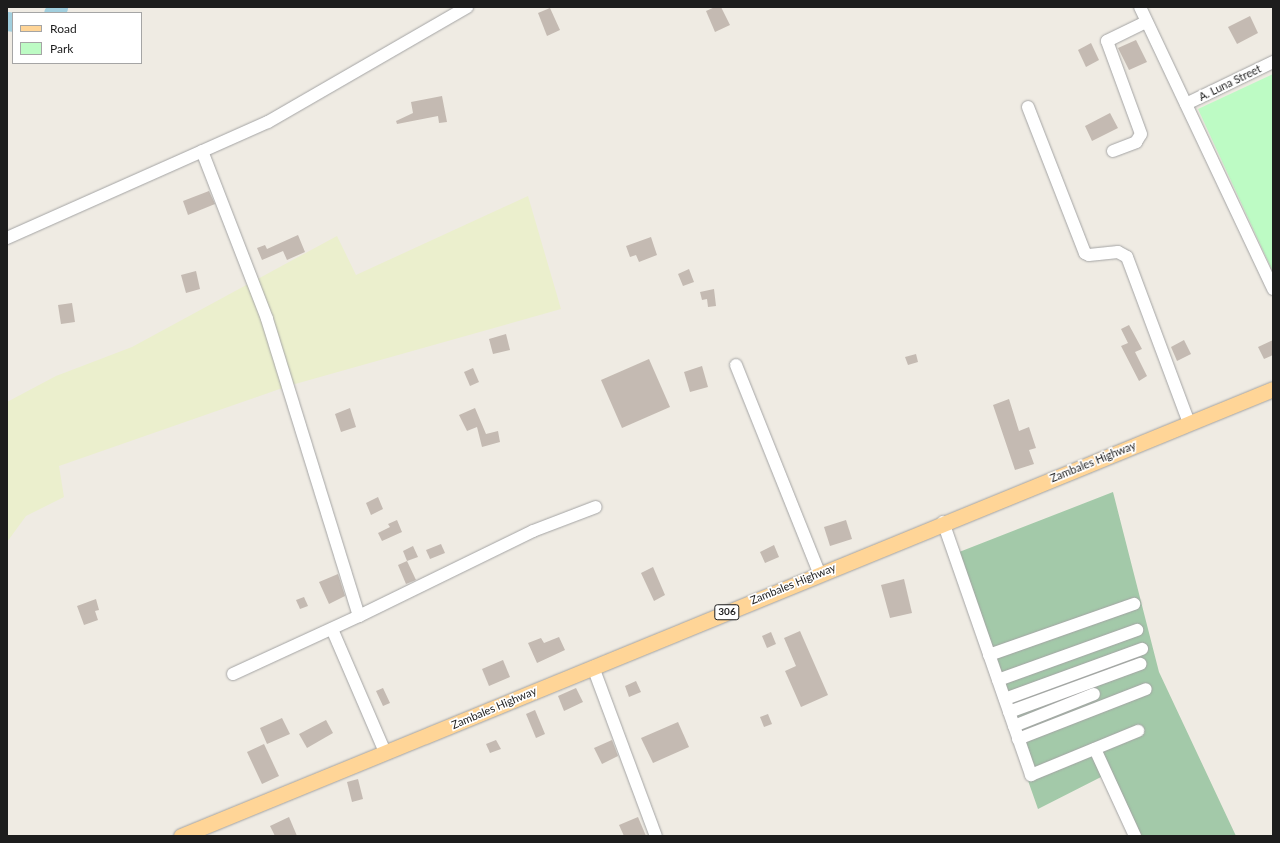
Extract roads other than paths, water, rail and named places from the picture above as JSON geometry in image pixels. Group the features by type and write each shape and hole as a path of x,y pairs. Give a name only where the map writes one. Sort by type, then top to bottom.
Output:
{"main road":[{"name":"Zambales Highway","path":"181,836 943,522 1273,389"}],"street":[{"path":"7,238 268,122 467,7"},
{"path":"1140,7 1273,289"},
{"path":"1113,151 1136,142 1141,134 1107,41 1146,22"},
{"name":"A. Luna Street","path":"1186,104 1273,62"},
{"path":"1028,107 1085,253 1089,255 1118,252 1127,257 1189,423"},
{"path":"202,151 267,319 359,616"},
{"path":"736,365 819,573"},
{"path":"233,674 332,629 533,531 596,507"},
{"path":"943,522 1031,775 1138,731"},
{"path":"989,656 1134,604"},
{"path":"332,629 385,752"},
{"path":"998,680 1137,630"},
{"path":"1004,699 1142,649"},
{"path":"1009,712 1140,664"},
{"path":"593,667 656,836"},
{"path":"1018,739 1146,689"},
{"path":"1014,726 1094,694"},
{"path":"1095,749 1136,836"}],"waterway":[{"path":"54,12 58,7"},
{"path":"7,21 12,22"}]}
